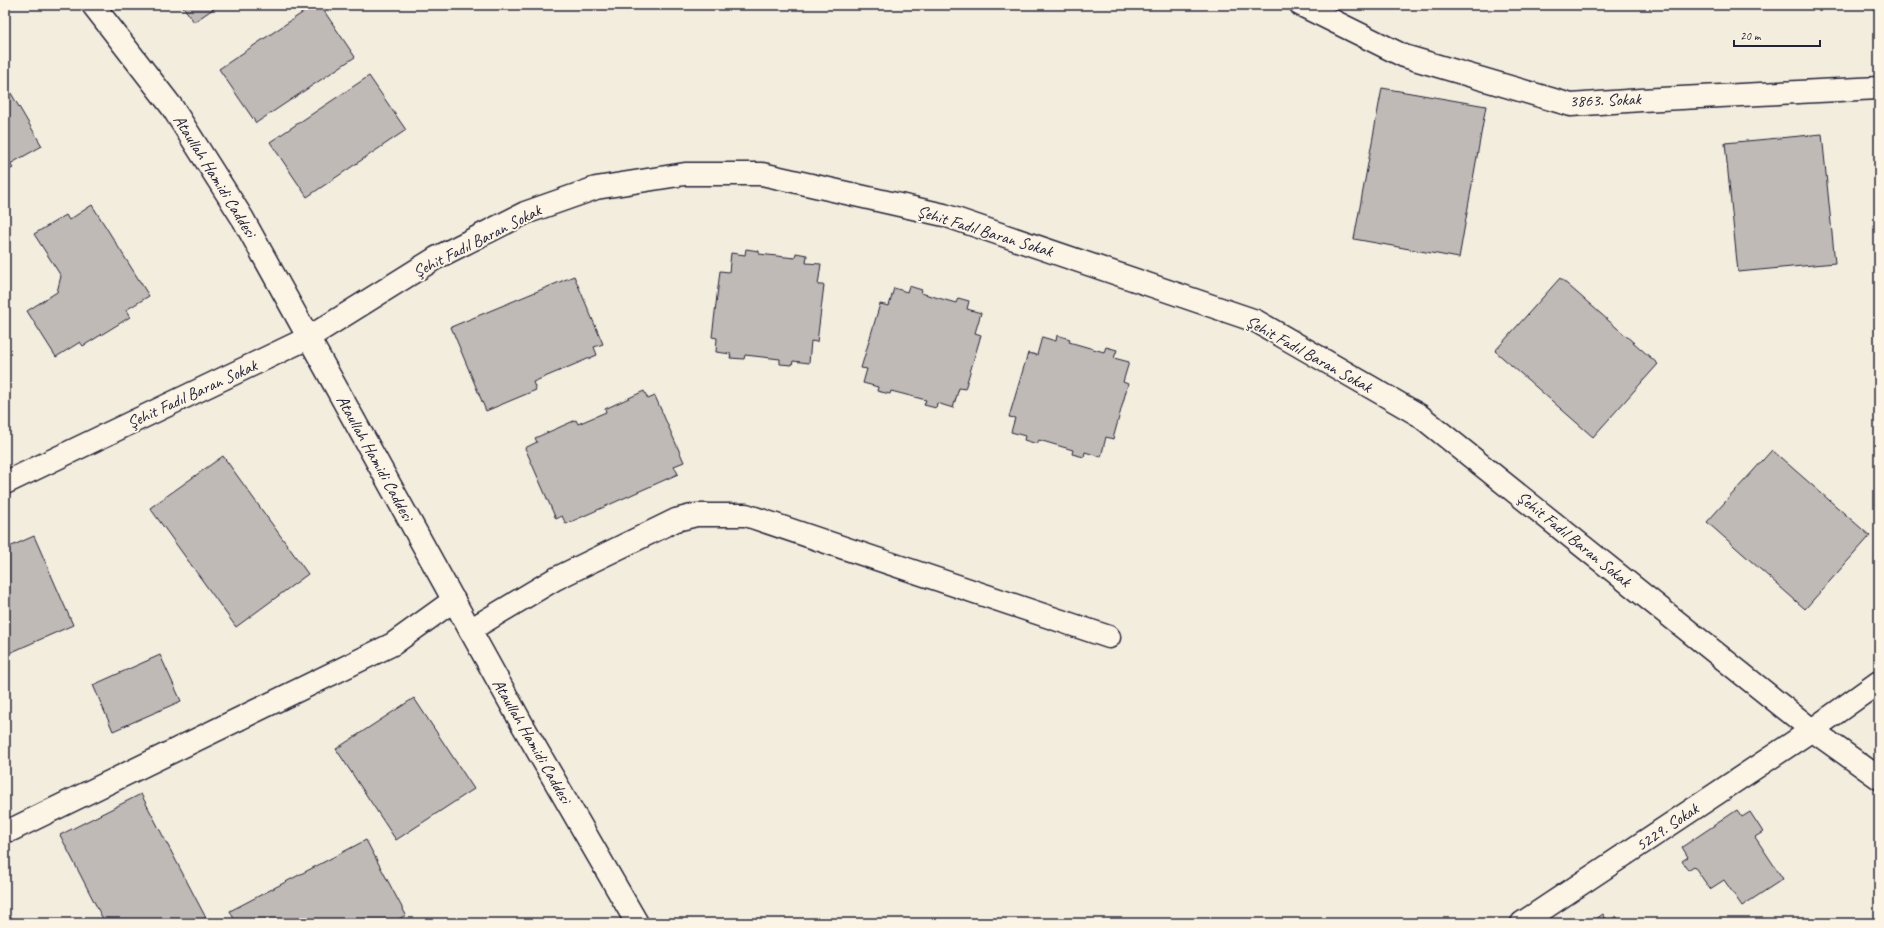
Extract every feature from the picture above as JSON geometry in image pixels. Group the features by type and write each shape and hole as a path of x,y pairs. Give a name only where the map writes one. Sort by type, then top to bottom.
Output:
{"street":[{"name":"Ataullah Hamidi Caddesi","path":"93,5 172,107 243,219 522,724 637,923"},
{"name":"3863. Sokak","path":"1301,5 1404,56 1571,105 1879,88"},
{"name":"Şehit Fadıl Baran Sokak","path":"5,483 308,338 436,258 525,213 596,188 685,174 762,174 944,215 1256,321 1419,415 1812,730 1879,778"},
{"path":"470,630 555,579 676,520 696,515 746,515 1109,637"},
{"path":"12,830 393,644 454,600"},
{"name":"5229. Sokak","path":"1522,923 1812,730 1879,682"}],"building":[{"path":"182,5 219,5 194,22"},
{"path":"314,5 320,5 355,57 256,123 219,69"},
{"path":"369,76 406,130 307,197 270,142"},
{"path":"5,83 42,146 10,164 13,168 5,172"},
{"path":"1382,88 1486,106 1459,258 1354,239"},
{"path":"1822,134 1835,263 1738,272 1725,143"},
{"path":"92,205 149,296 126,310 130,317 83,346 80,342 56,357 27,311 57,292 61,276 34,234 66,215 69,220"},
{"path":"746,249 759,251 759,254 795,258 796,253 807,255 806,263 821,264 818,285 824,285 817,342 811,341 809,363 793,361 792,365 780,364 780,359 745,355 744,359 730,358 731,354 716,352 717,338 712,337 720,271 729,272 731,253 745,255"},
{"path":"574,276 603,344 594,347 597,355 533,382 536,390 486,411 451,327"},
{"path":"1560,278 1658,364 1593,437 1495,351"},
{"path":"909,286 922,290 921,293 956,303 958,298 969,301 967,309 981,313 975,333 981,335 965,389 959,388 953,408 937,403 936,408 924,405 926,400 891,391 890,394 877,391 878,387 863,383 867,369 861,368 880,304 889,306 894,288 907,292"},
{"path":"1057,335 1070,339 1069,342 1104,352 1106,347 1117,350 1114,358 1129,362 1123,382 1128,384 1113,439 1106,437 1101,457 1085,452 1084,457 1072,454 1073,450 1039,440 1037,444 1024,440 1025,436 1011,432 1015,418 1009,417 1028,353 1037,355 1042,337 1056,341"},
{"path":"644,391 648,399 655,396 684,462 674,466 678,474 566,524 562,516 556,519 525,448 537,442 535,438 576,420 578,424 606,412 605,409"},
{"path":"1772,450 1870,536 1805,609 1707,522"},
{"path":"223,456 308,574 236,627 150,508"},
{"path":"34,536 73,625 5,655 5,549"},
{"path":"160,655 181,701 113,731 93,685"},
{"path":"414,698 474,789 396,840 336,749"},
{"path":"141,794 206,918 195,923 105,923 60,835"},
{"path":"1737,810 1742,817 1750,812 1763,832 1755,837 1783,879 1742,906 1724,880 1710,889 1694,866 1688,870 1682,861 1688,857 1682,847"},
{"path":"366,840 406,915 391,923 236,923 230,911"},
{"path":"1603,914 1608,922 1616,916 1620,923 1590,923"}]}
